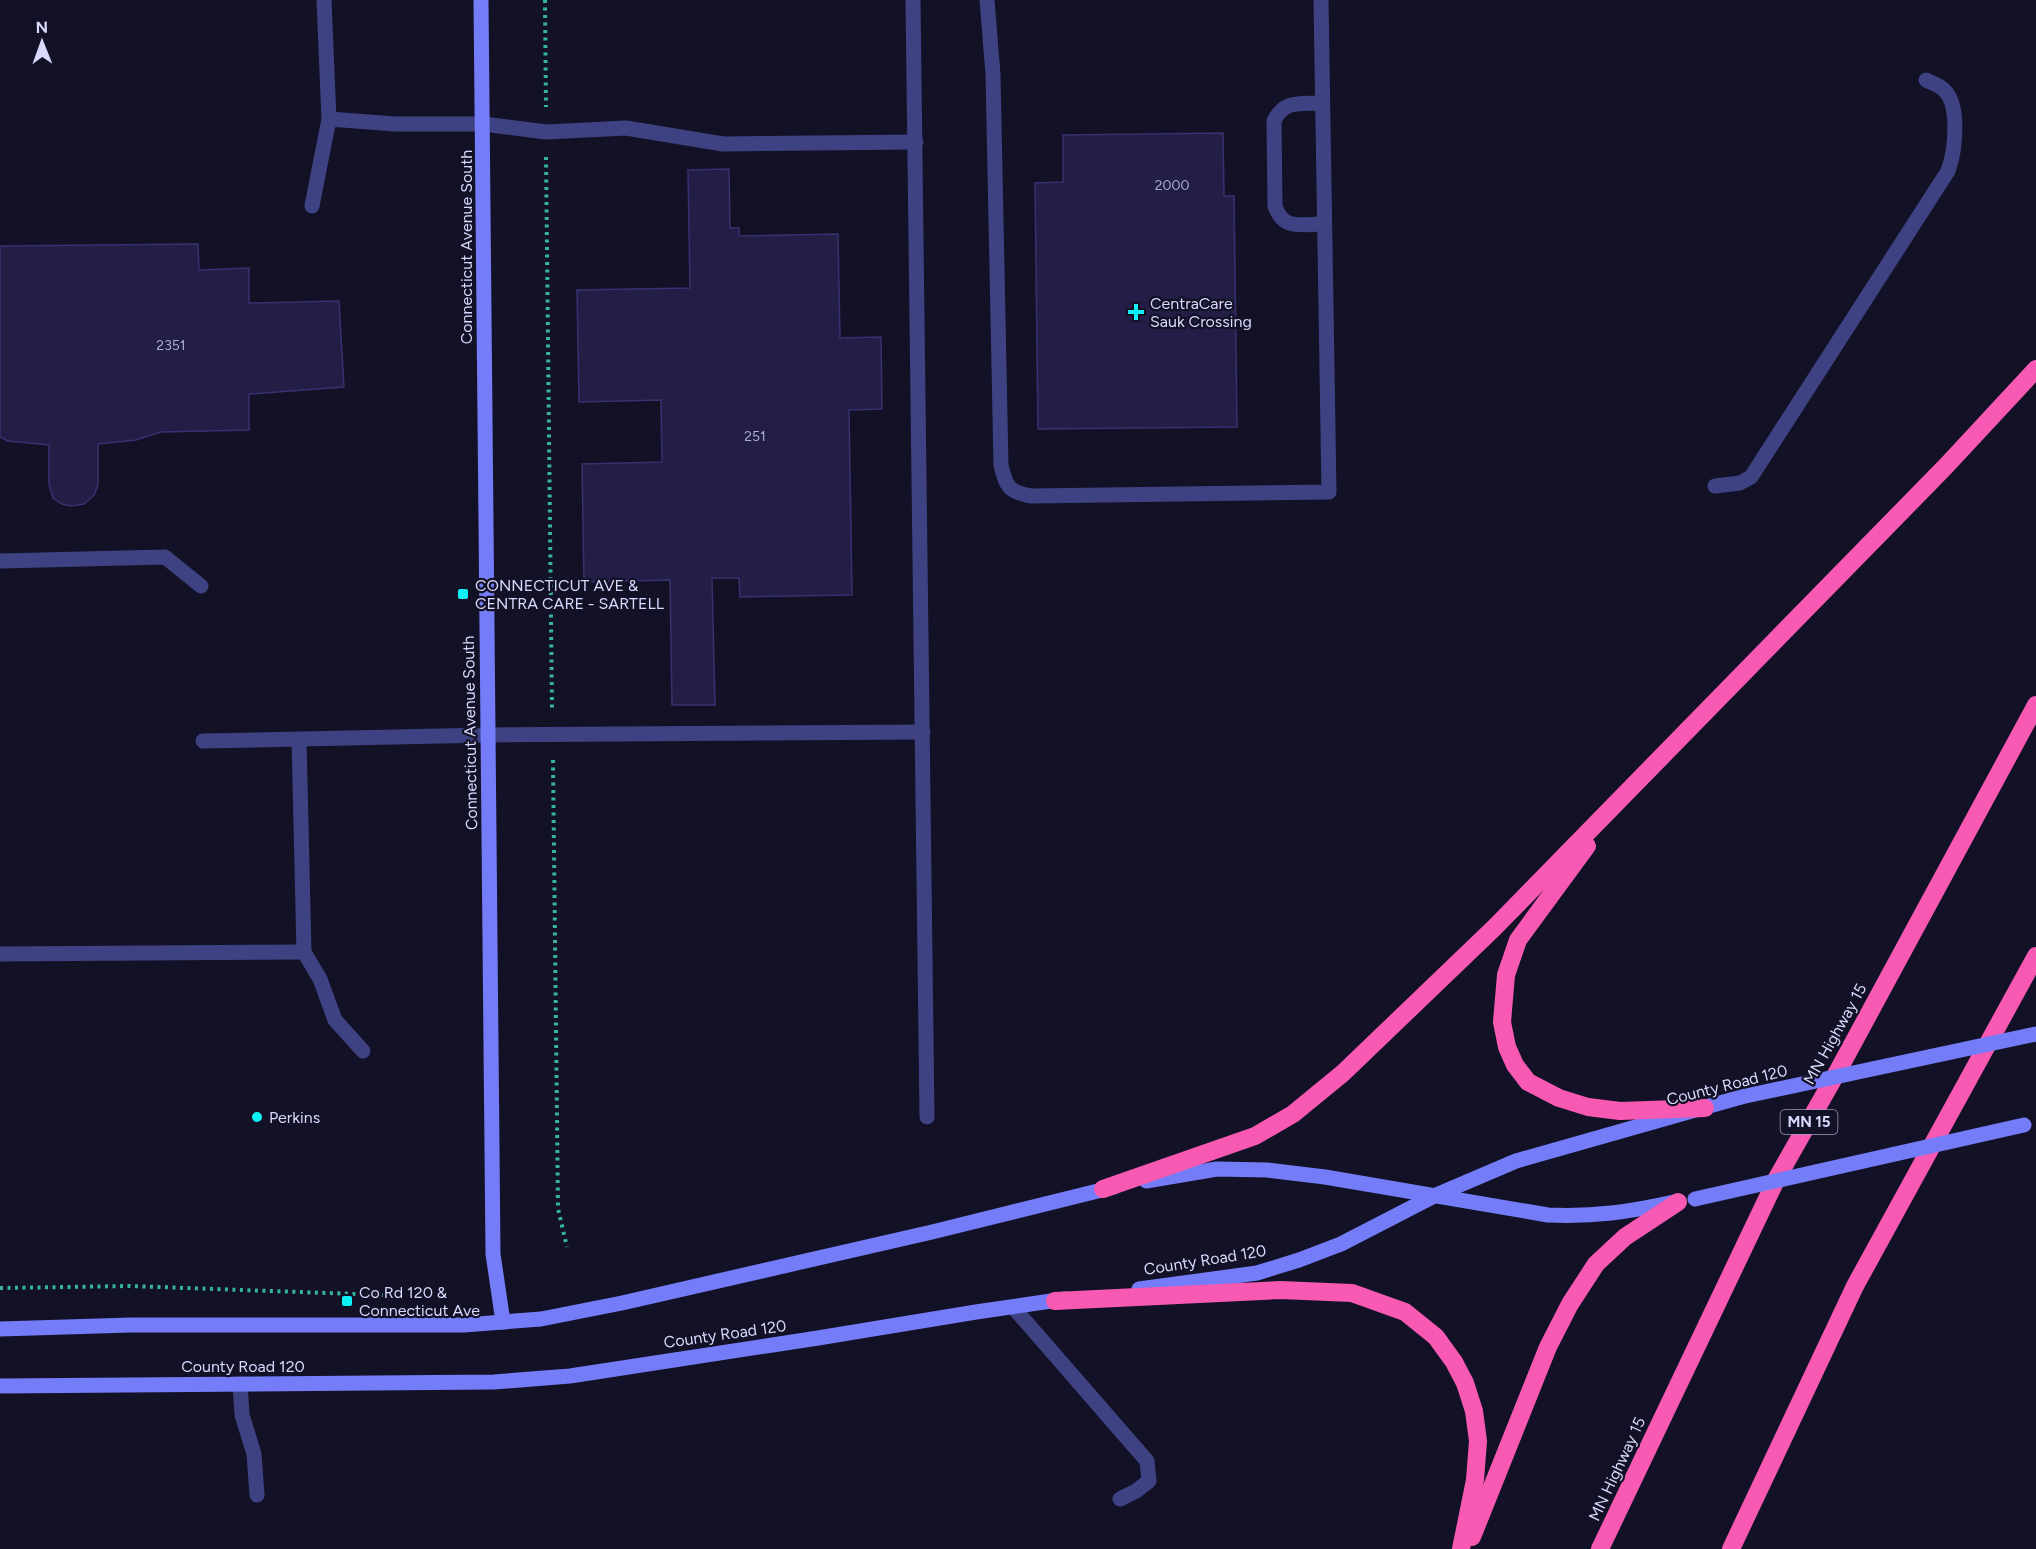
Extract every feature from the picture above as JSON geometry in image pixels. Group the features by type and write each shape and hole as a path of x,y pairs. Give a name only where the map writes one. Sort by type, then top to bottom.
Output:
{"highway":[{"path":"1103,1190 1255,1136 1293,1114 1342,1073 1494,928 1946,466 2036,369"},
{"name":"MN Highway 15","path":"1600,1549 1777,1178 1839,1069 2036,705"},
{"path":"1622,798 1518,940 1506,975 1502,996 1502,1022 1507,1047 1515,1065 1528,1082 1559,1098 1588,1107 1620,1111 1705,1108"},
{"path":"1731,1549 1855,1286 2036,956"},
{"path":"1467,1549 1548,1347 1570,1304 1596,1264 1625,1237 1686,1200"},
{"path":"1055,1301 1280,1290 1352,1293 1405,1312 1436,1337 1454,1362 1465,1383 1474,1412 1478,1441 1475,1480 1461,1549"}],"street":[{"name":"Connecticut Avenue South","path":"481,0 493,1254 504,1322"},
{"name":"County Road 120","path":"0,1386 494,1382 570,1376 1013,1307 1257,1273 1341,1244 1434,1196 1516,1161 1741,1097 2036,1034"},
{"path":"0,1329 131,1325 464,1325 541,1318 622,1303 1103,1190 1179,1174 1217,1169 1267,1170 1324,1177 1548,1215 1586,1216 1630,1211 1686,1200 2030,1124"}],"lane":[{"path":"312,206 329,119 324,0"},
{"path":"913,0 927,1117"},
{"path":"987,0 993,74 1001,465 1006,485 1018,494 1031,496 1329,492 1321,0"},
{"path":"1715,486 1740,483 1751,477 1948,171 1954,156 1952,101 1943,89 1926,80"},
{"path":"1322,103 1289,104 1280,110 1274,121 1275,206 1279,217 1288,224 1324,224"},
{"path":"329,119 395,124 483,124 546,132 626,128 723,144 916,142"},
{"path":"0,561 165,557 201,586"},
{"path":"203,741 488,735 923,732"},
{"path":"299,740 304,952 320,979 335,1020 363,1052"},
{"path":"0,954 304,952"},
{"path":"1013,1307 1147,1461 1149,1481 1120,1499"},
{"path":"240,1384 242,1415 254,1454 257,1495"}],"path":[{"path":"545,0 558,1209 567,1247"},
{"path":"0,1288 130,1286 384,1295"}],"building":[{"name":"CentraCare Sauk Crossing","path":"1223,133 1224,196 1234,196 1237,427 1038,429 1035,183 1063,182 1063,135"},
{"path":"729,169 730,228 739,228 739,236 838,234 840,338 881,337 882,409 849,410 852,595 740,597 739,578 712,578 715,705 672,705 670,580 584,582 582,464 662,462 661,400 579,402 577,290 690,288 688,170"},
{"path":"198,244 199,270 249,268 249,303 339,301 344,387 249,394 249,430 161,432 136,440 98,444 98,485 94,495 84,504 71,506 62,504 53,498 49,485 49,445 8,441 0,437 0,246"}],"place":[{"name":"CentraCare Sauk Crossing","path":"1136,312"},
{"name":"CONNECTICUT AVE & CENTRA CARE - SARTELL","path":"463,594"},
{"name":"Perkins","path":"257,1117"},
{"name":"Co Rd 120 & Connecticut Ave","path":"347,1301"}]}
